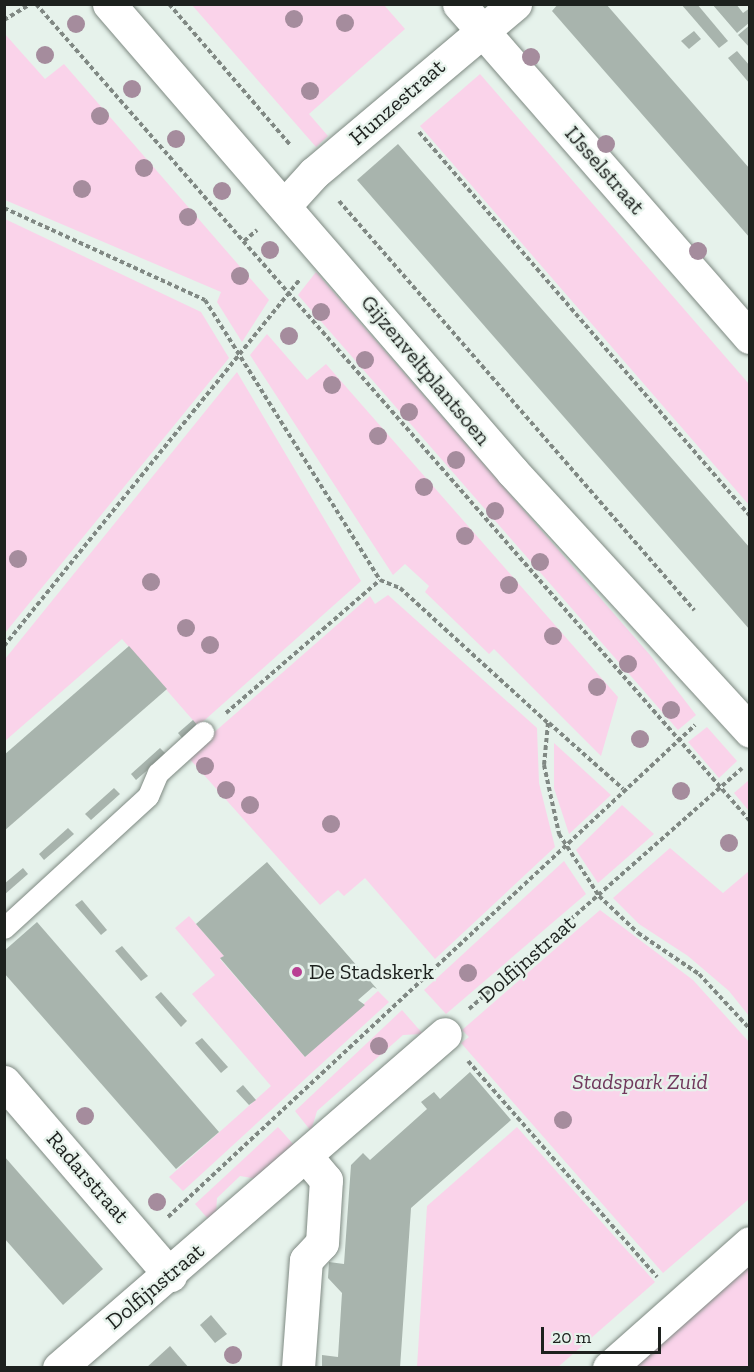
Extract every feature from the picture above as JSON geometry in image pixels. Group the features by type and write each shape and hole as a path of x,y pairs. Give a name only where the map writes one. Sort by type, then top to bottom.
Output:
{"street":[{"name":"Gijzenveltplantsoen","path":"110,4 513,472 750,731"},
{"name":"IJsselstraat","path":"459,4 750,337"},
{"name":"Hunzestraat","path":"284,206 314,173 515,4"},
{"name":"Dolfijnstraat","path":"59,1368 170,1275 445,1034"},
{"name":"Radarstraat","path":"4,1082 143,1240 170,1275"},
{"path":"298,1368 306,1260 322,1243 326,1180 306,1156"},
{"path":"609,1368 750,1243"}],"lane":[{"path":"4,928 148,796 158,773 203,732"}],"path":[{"path":"4,20 31,4"},
{"path":"36,4 680,738 750,821"},
{"path":"169,4 695,611"},
{"path":"395,104 750,516"},
{"path":"4,208 205,300 380,580 400,588 623,789"},
{"path":"4,646 240,357 323,249"},
{"path":"203,732 380,580"},
{"path":"143,1240 567,848 623,789 723,702"},
{"path":"548,723 544,765 559,834 567,848 599,896 638,933 699,974 750,1029"},
{"name":"Dolfijnstraat","path":"445,1034 750,761"},
{"path":"445,1034 680,1303"}],"green space":[{"path":"192,5 384,5 405,29 309,114 328,136 316,147"},
{"path":"4,33 45,79 64,64 269,300 242,342 217,302 221,292 5,200"},
{"path":"480,74 749,384 749,505 420,126"},
{"path":"5,219 201,312 229,358 5,633"},
{"path":"316,272 650,655 696,715 678,730 298,295"},
{"path":"267,334 307,380 326,364 618,697 601,756 494,649 489,654 425,592 429,586 405,564 393,575 250,355"},
{"path":"237,372 361,581 198,726 122,639 5,741 5,659"},
{"path":"388,595 537,728 539,783 555,847 435,959 365,878 344,896 338,890 320,905 187,756 370,596 375,604"},
{"path":"707,727 737,761 719,778 688,742"},
{"path":"554,743 611,795 569,834 554,788"},
{"path":"749,780 749,811 734,793"},
{"path":"622,805 654,834 598,883 576,850"},
{"name":"Stadspark Zuid","path":"670,848 723,893 749,871 749,1016 729,991 688,956 639,924 613,898"},
{"path":"564,861 586,894 446,1014 424,990"},
{"name":"Stadspark Zuid","path":"600,910 693,980 749,1042 749,1199 663,1273 461,1043 469,1037 462,1030"},
{"path":"189,916 224,956 220,959 305,1057 378,991 389,1002 183,1191 169,1177 271,1086 192,994 215,975 175,928"},
{"path":"402,1010 423,1034 403,1035 317,1111 311,1131 295,1111"},
{"path":"278,1127 294,1145 257,1179 240,1176 217,1198 216,1214 209,1220 195,1204"},
{"path":"517,1127 655,1282 558,1367 417,1367 427,1206"},
{"path":"749,1266 749,1367 635,1367"}],"building":[{"path":"558,4 606,4 750,169 750,238 552,11"},
{"path":"681,4 697,4 728,41 719,48"},
{"path":"712,4 736,4 743,13 750,8 750,22 737,33"},
{"path":"750,25 750,48 738,35"},
{"path":"694,31 701,39 689,49 681,41"},
{"path":"737,51 750,66 750,84 728,58"},
{"path":"398,144 750,548 750,630 357,180"},
{"path":"129,646 167,689 4,831 4,755"},
{"path":"193,720 198,726 183,739 178,733"},
{"path":"160,748 166,754 136,780 131,774"},
{"path":"114,788 120,794 91,820 85,814"},
{"path":"68,828 74,834 44,860 39,854"},
{"name":"De Stadskerk","path":"267,862 377,989 373,987 358,1000 365,1005 305,1057 220,958 224,956 196,924"},
{"path":"23,868 28,874 4,895 4,884"},
{"path":"82,900 107,930 101,935 75,905"},
{"path":"37,922 219,1132 176,1169 4,973 4,951"},
{"path":"122,946 148,976 141,981 115,951"},
{"path":"161,992 187,1021 181,1027 155,997"},
{"path":"202,1038 228,1067 221,1073 195,1043"},
{"path":"470,1072 511,1120 411,1208 400,1368 322,1368 322,1355 338,1357 342,1293 328,1278 329,1262 344,1264 351,1165 363,1153 370,1160 427,1109 421,1102 434,1092 440,1099"},
{"path":"243,1085 256,1100 249,1105 236,1091"},
{"path":"4,1156 103,1269 63,1305 4,1238"},
{"path":"211,1315 227,1334 215,1343 200,1325"},
{"path":"170,1346 189,1368 146,1368"}],"place":[{"name":"De Stadskerk","path":"297,972"}]}
